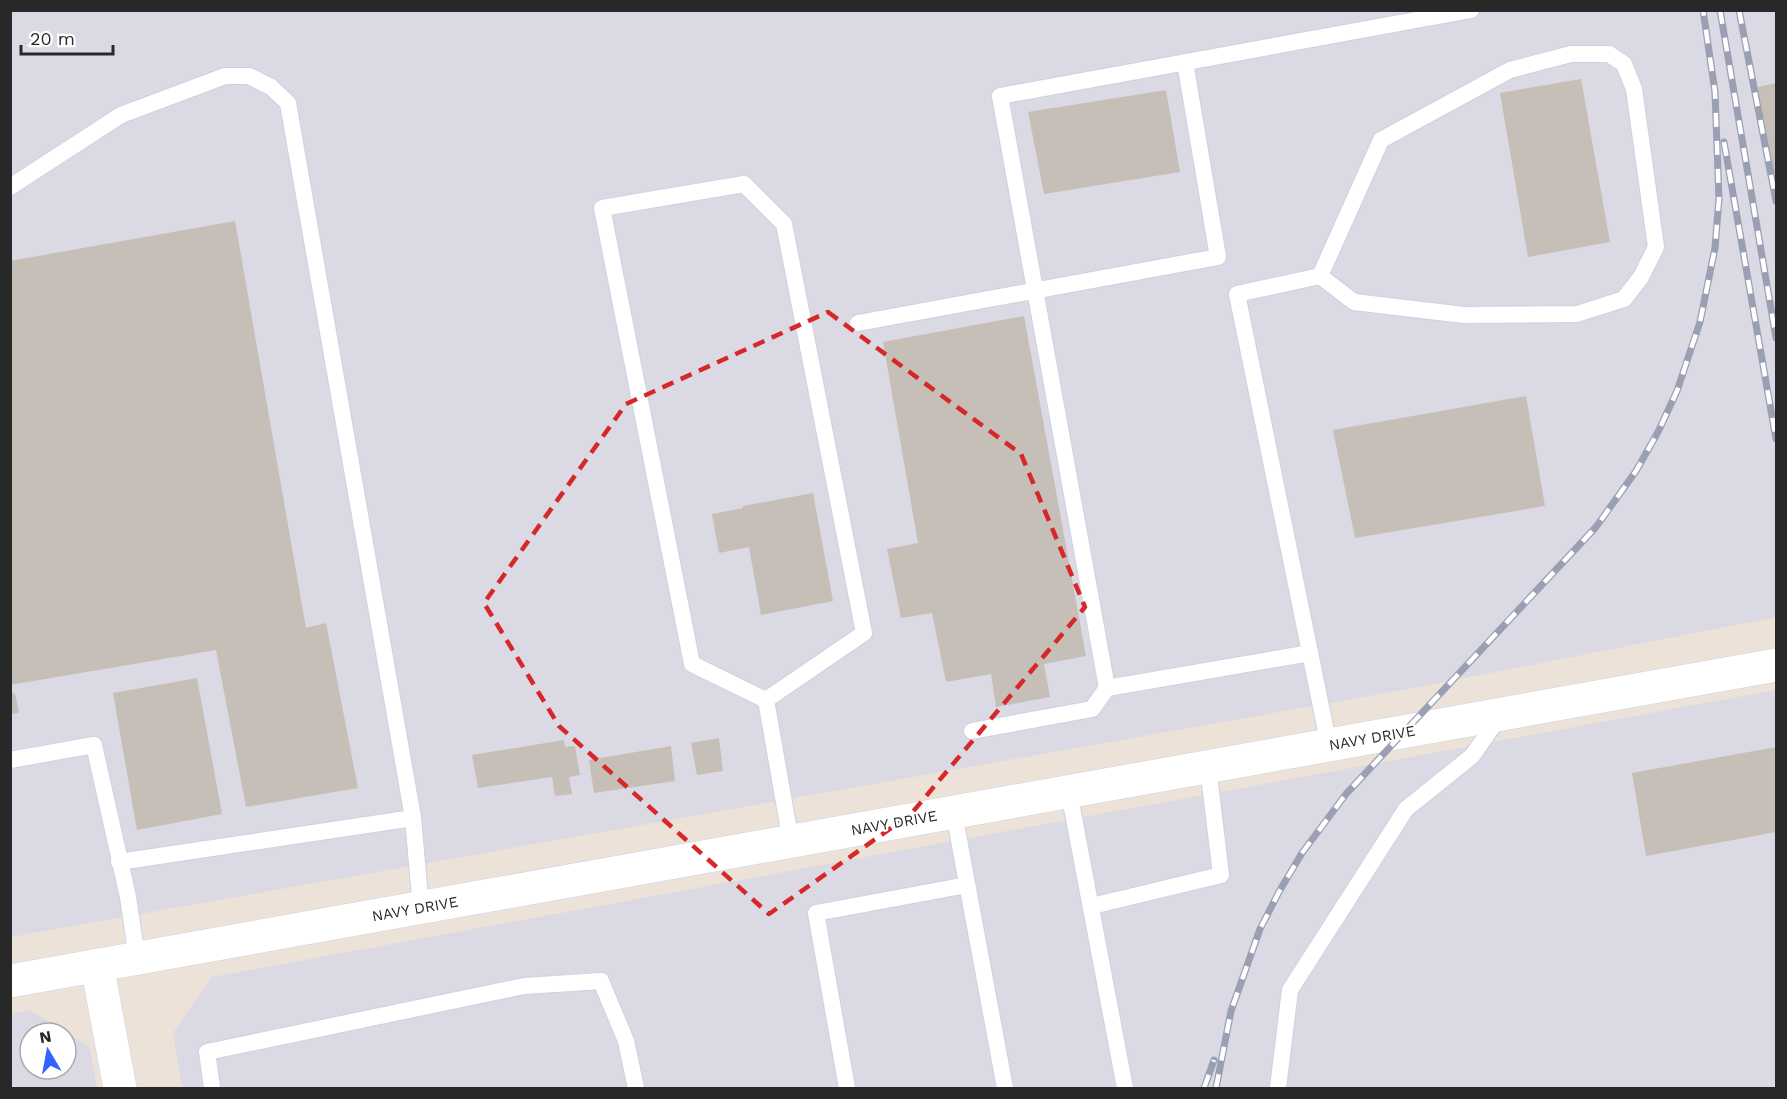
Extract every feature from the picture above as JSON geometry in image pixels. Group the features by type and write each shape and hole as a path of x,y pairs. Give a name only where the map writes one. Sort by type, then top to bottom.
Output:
{"street":[{"name":"NAVY DRIVE","path":"10,981 1776,665"},
{"path":"97,965 120,1089"}],"lane":[{"path":"1107,688 1000,96 1471,10"},
{"path":"1320,276 1381,140 1510,70 1571,54 1609,54 1624,64 1634,89 1656,247 1641,277 1624,299 1577,314 1464,315 1354,302 1320,276 1237,294 1329,746"},
{"path":"858,323 1218,257 1185,63"},
{"path":"10,187 121,115 225,76 249,76 271,87 288,103 413,818 421,908"},
{"path":"744,184 784,224 864,633 766,700 692,664 602,208 744,184"},
{"path":"972,731 1092,709 1107,688 1310,653"},
{"path":"766,700 791,842"},
{"path":"1278,1089 1290,990 1406,809 1472,756 1501,715"},
{"path":"10,760 94,745 128,897 137,958"},
{"path":"1092,906 1221,875 1208,767"},
{"path":"1069,792 1125,1089"},
{"path":"954,813 1005,1089"},
{"path":"119,862 413,818"},
{"path":"847,1089 816,913 967,885"},
{"path":"212,1089 207,1052 524,986 601,981 626,1041 636,1089"}],"highlighted area":[{"path":"828,312 1021,454 1085,607 911,814 769,914 559,726 484,603 626,404"}],"shaded area":[{"path":"11,11 1776,11 1776,617 1414,688 11,937"},
{"path":"1776,690 1776,1088 182,1088 173,1033 212,977"},
{"path":"30,1010 48,1021 18,1021 18,1081 78,1081 78,1040 90,1047 97,1088 11,1088 11,1014"}],"building":[{"path":"1581,79 1610,242 1528,257 1500,93"},
{"path":"1776,83 1776,196 1775,197 1753,88"},
{"path":"1166,90 1180,172 1044,194 1028,112"},
{"path":"235,221 306,628 326,623 358,788 246,807 216,650 10,685 10,261"},
{"path":"1024,316 1086,656 1044,664 1050,697 996,707 991,674 946,682 932,613 901,618 887,549 918,543 883,342"},
{"path":"1526,396 1545,506 1355,538 1333,430"},
{"path":"813,493 833,601 761,615 749,547 719,553 712,514"},
{"path":"197,678 222,814 137,830 113,693"},
{"path":"15,693 19,713 10,714 10,694"},
{"path":"719,738 723,771 697,775 691,743"},
{"path":"564,740 565,747 575,746 580,775 569,777 572,794 555,796 552,777 478,788 472,755"},
{"path":"671,746 675,781 594,793 589,760"},
{"path":"1776,747 1776,832 1646,856 1632,773"}],"railway":[{"path":"1216,1088 1231,1011 1260,929 1302,853 1346,794 1596,527 1636,471 1677,391 1700,322 1715,248 1719,199 1715,92 1703,10"},
{"path":"1720,10 1776,338"},
{"path":"1739,10 1776,201"},
{"path":"1724,142 1776,439"},
{"path":"1204,1088 1214,1060"}]}
